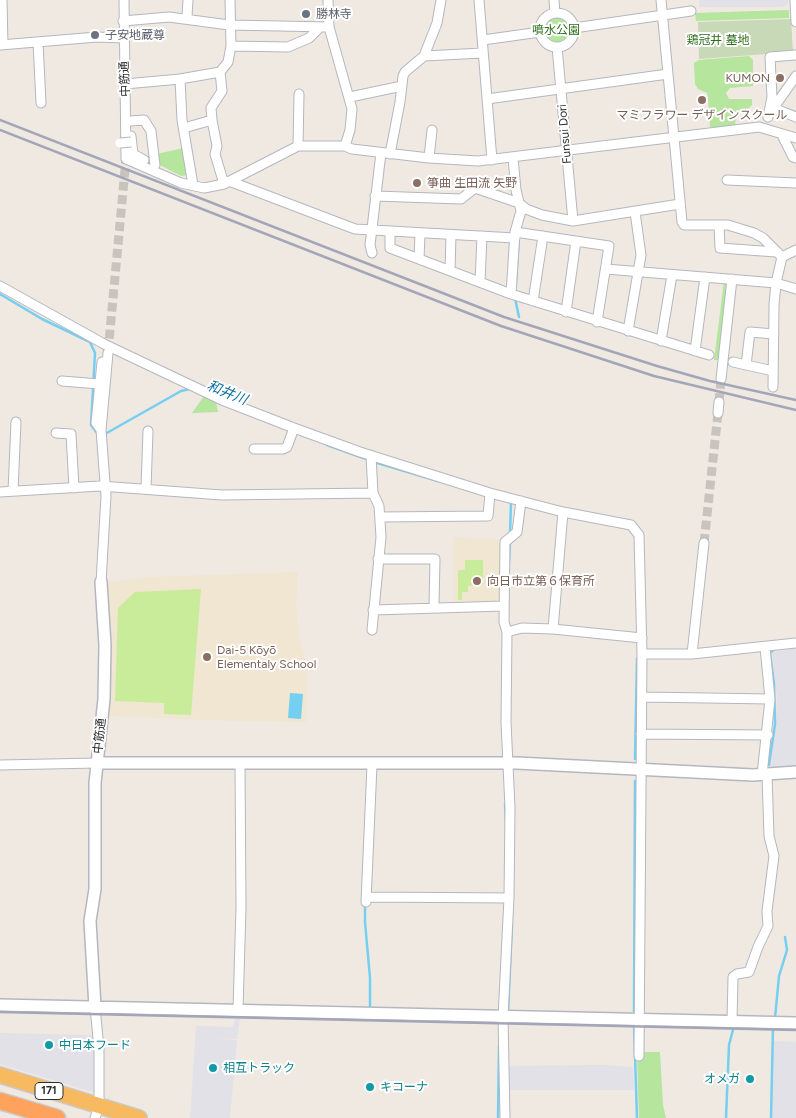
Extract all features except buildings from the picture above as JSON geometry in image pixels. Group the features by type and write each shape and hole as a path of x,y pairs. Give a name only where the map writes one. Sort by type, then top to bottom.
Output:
{"highway":[{"name":"171","path":"0,1075 97,1112 139,1118"},
{"path":"0,1101 57,1118"}],"street":[{"path":"2,0 2,45 97,37 123,38"},
{"name":"中筋通","path":"124,0 123,38 127,84 126,158 181,183 193,184"},
{"path":"187,18 188,0"},
{"path":"230,0 231,46 228,62 220,72 180,79 165,78 127,84 133,154 137,158 204,188 227,182 298,146 345,146 352,149 429,158 492,160 759,127 796,138"},
{"path":"328,0 328,27 350,97 352,120 345,146"},
{"path":"372,253 370,245 375,196 402,86 402,76 424,56 437,23 441,0"},
{"path":"479,0 492,160"},
{"path":"554,0 555,13"},
{"path":"661,0 680,204 684,225 751,226"},
{"path":"795,0 796,22"},
{"path":"574,28 690,11"},
{"path":"555,13 565,15 574,28 572,39 563,46 557,47 548,45 540,32 543,19 555,13"},
{"path":"123,21 187,18 230,25 328,27"},
{"path":"231,46 288,47 308,38 319,28"},
{"path":"483,40 540,32"},
{"path":"38,42 41,103"},
{"name":"Funsui Dori","path":"557,47 574,221"},
{"path":"424,56 483,53"},
{"path":"768,117 772,97 770,57 796,55"},
{"path":"220,72 222,91 212,108 212,120 217,146 215,154 227,182 356,229 420,234 543,236 609,246 597,322"},
{"path":"487,99 668,74"},
{"path":"759,127 796,76"},
{"path":"180,79 184,128 193,184"},
{"path":"350,97 402,86"},
{"path":"298,146 299,94"},
{"path":"773,108 796,117"},
{"path":"131,121 144,120 151,131 155,165"},
{"path":"184,128 212,120"},
{"path":"429,158 432,130"},
{"path":"782,135 793,157 796,158"},
{"path":"120,143 131,142"},
{"path":"511,294 515,235 521,211 516,190 513,158"},
{"path":"727,180 796,183"},
{"path":"375,196 461,199 475,188 520,203 526,209 542,215 574,221 680,204"},
{"path":"628,331 641,249 635,212"},
{"path":"719,225 720,248 779,255 796,250"},
{"path":"734,227 763,238 779,255 776,283 773,387"},
{"path":"390,232 390,248 511,294 709,355"},
{"path":"419,259 420,234"},
{"path":"450,270 451,234"},
{"path":"480,282 482,236"},
{"path":"533,301 543,236"},
{"path":"566,312 576,242"},
{"path":"606,269 776,283 796,289"},
{"path":"661,341 672,275"},
{"path":"695,351 705,277"},
{"path":"721,379 732,279"},
{"path":"0,286 106,349 222,400 294,428 371,456 490,493 563,512 631,525 639,535 643,697 638,1056"},
{"path":"746,365 750,332 774,334"},
{"path":"102,433 96,423 99,384 106,349"},
{"name":"中筋通","path":"97,1112 100,1049 95,1007 90,920 95,889 97,763 102,730 105,645 101,582 105,488 102,433 106,349"},
{"path":"733,362 773,371"},
{"path":"62,381 99,384"},
{"path":"718,413 719,402"},
{"path":"13,491 16,422"},
{"path":"254,448 287,447 294,428"},
{"path":"146,488 148,431"},
{"path":"56,433 71,434 74,488"},
{"path":"371,456 373,493 379,506 380,517 372,630"},
{"path":"0,492 100,486 105,488 146,488 222,495 373,493"},
{"path":"380,517 488,516 490,493"},
{"path":"505,1118 504,1039 507,1017 509,763 504,606 505,542 516,532 521,501"},
{"path":"553,629 563,512"},
{"path":"692,654 704,543"},
{"path":"378,559 435,560 434,606"},
{"path":"373,610 434,606 504,606"},
{"path":"506,629 553,629 642,638"},
{"path":"642,654 692,654 796,642"},
{"path":"732,1022 733,978 736,974 749,972 768,926 767,911 774,856 769,836 765,775 770,699 765,647"},
{"path":"643,697 770,699"},
{"path":"641,734 768,735"},
{"path":"0,766 97,763 509,763 641,771 765,775 796,772"},
{"path":"238,1010 241,907 240,764"},
{"path":"372,764 366,899 509,898"},
{"path":"0,1005 796,1024"}],"shaded area":[{"path":"699,0 789,0 787,5 781,7 699,7"},
{"name":"向日市立第６保育所","path":"454,538 500,539 500,603 454,602"},
{"name":"Dai-5 Kōyō Elementaly School","path":"298,572 296,604 298,631 307,668 306,722 108,716 111,647 106,582 150,577"},
{"path":"796,648 796,765 771,768 777,699 772,652"},
{"path":"236,1013 241,1013 237,1039 212,1038 237,1040 230,1118 190,1118 196,1026 233,1027"},
{"path":"0,1033 93,1035 95,1048 95,1093 0,1064"},
{"path":"773,1041 796,1042 796,1118 772,1118"},
{"path":"602,1065 633,1067 634,1090 508,1090 508,1066"}],"green space":[{"path":"789,10 789,18 696,21 695,13"},
{"name":"噴水公園","path":"556,15 566,20 571,30 566,40 556,45 546,40 541,30 546,20"},
{"name":"鶏冠井 墓地","path":"791,19 793,52 699,59 698,22"},
{"path":"749,56 753,60 753,86 730,88 726,93 729,99 752,99 752,105 742,114 736,115 735,127 710,127 707,93 698,89 695,84 694,63 699,60"},
{"path":"183,148 188,175 181,176 160,165 157,154"},
{"path":"724,281 729,282 719,360 714,360"},
{"path":"204,396 216,402 218,412 192,413"},
{"path":"465,560 483,560 483,584 468,586 468,592 462,592 462,600 458,600 458,570 465,570"},
{"path":"201,589 191,715 164,714 164,703 115,701 118,608 135,592"},
{"path":"637,1052 660,1052 663,1105 666,1118 639,1118"}],"water":[{"path":"290,693 303,694 301,719 288,718"}],"waterway":[{"path":"516,283 519,236"},
{"name":"和井川","path":"0,294 42,319 90,342 95,353 91,425 97,433 105,434 181,391 190,389"},
{"path":"515,298 519,317"},
{"name":"和井川","path":"327,445 369,460"},
{"name":"和井川","path":"374,462 438,481"},
{"path":"510,535 511,502"},
{"path":"509,563 510,541"},
{"path":"769,765 775,724 774,684 770,653 775,648"},
{"path":"635,759 637,659"},
{"path":"634,1011 635,781"},
{"path":"505,804 506,821"},
{"path":"365,906 370,1007"},
{"path":"508,1013 512,924"},
{"path":"775,1018 779,976 787,950 785,937"},
{"path":"634,1023 637,1118"},
{"path":"726,1118 729,1045 734,1026"},
{"path":"771,1118 773,1027"},
{"path":"498,1118 499,1046 501,1042"}],"tunnel":[{"path":"108,352 126,159"},
{"path":"719,402 721,379"},
{"path":"704,543 718,413"}],"railway":[{"path":"0,120 504,317 657,366 710,381 796,400"},
{"path":"0,130 501,326 654,376 796,410"},
{"path":"0,1012 796,1030"}],"place":[{"name":"勝林寺","path":"306,14"},
{"name":"子安地蔵尊","path":"95,35"},
{"name":"KUMON","path":"780,78"},
{"name":"マミフラワー デザインスクール","path":"702,100"},
{"name":"箏曲 生田流 矢野","path":"417,183"},
{"name":"向日市立第６保育所","path":"477,581"},
{"name":"Dai-5 Kōyō Elementaly School","path":"207,657"},
{"name":"中日本フード","path":"49,1045"},
{"name":"相互トラック","path":"213,1068"},
{"name":"オメガ","path":"750,1079"},
{"name":"キコーナ","path":"370,1087"}]}
